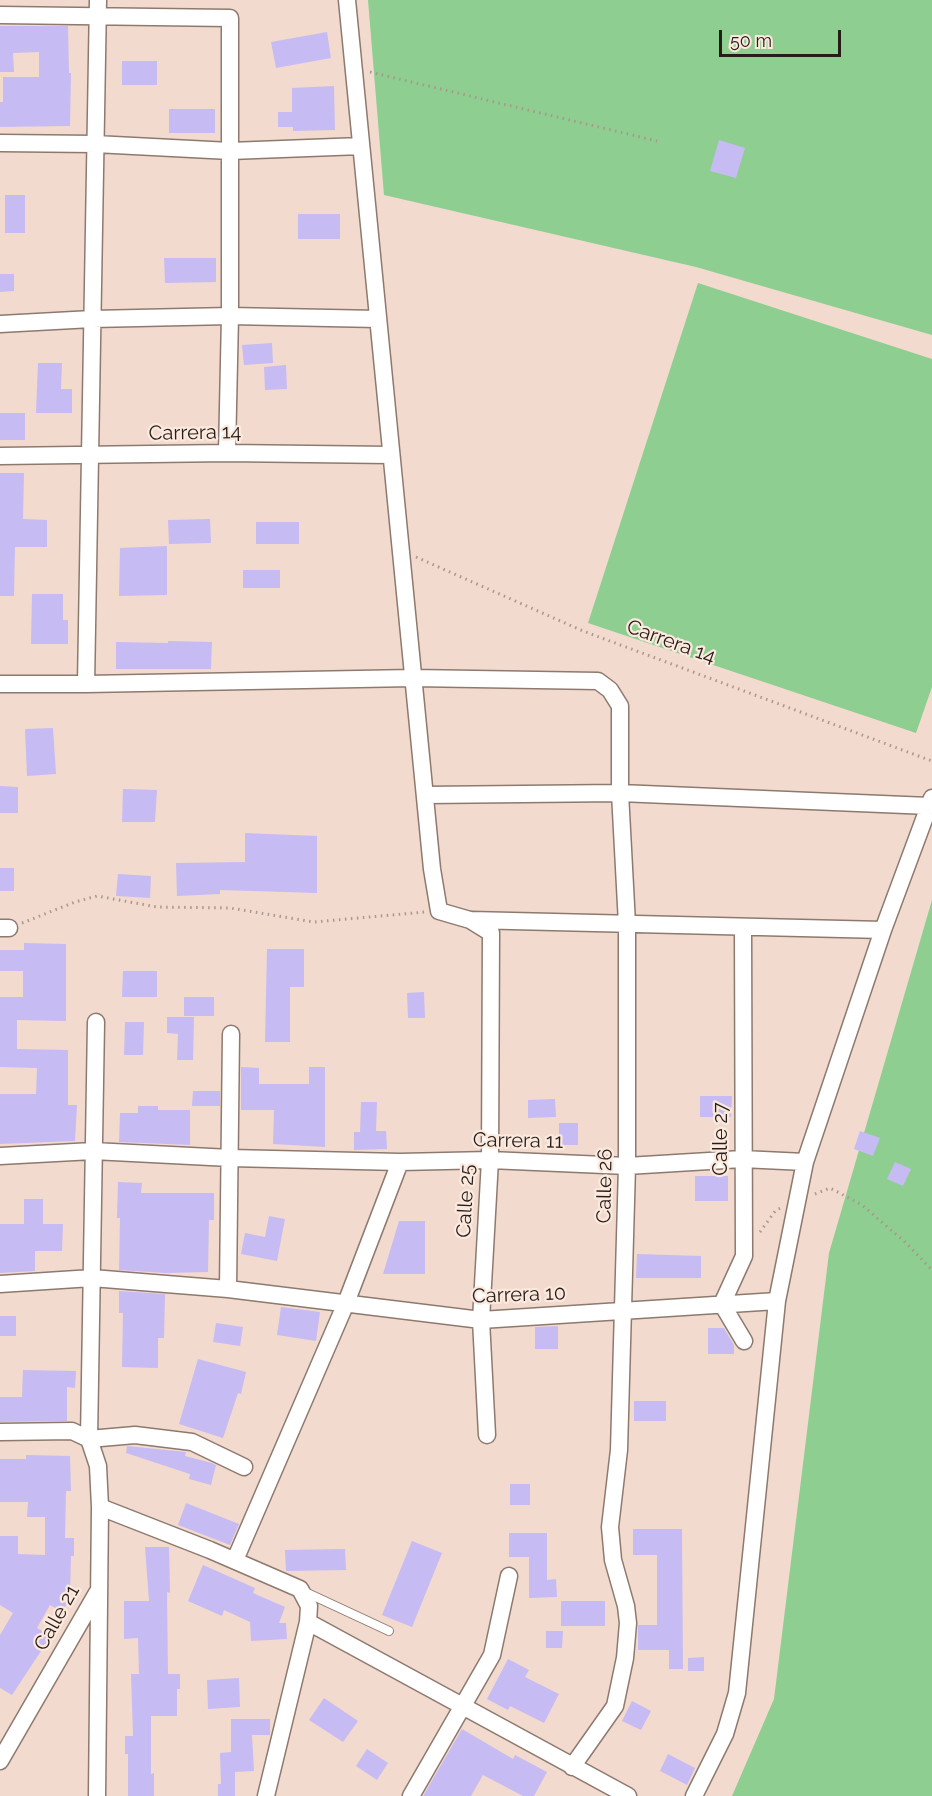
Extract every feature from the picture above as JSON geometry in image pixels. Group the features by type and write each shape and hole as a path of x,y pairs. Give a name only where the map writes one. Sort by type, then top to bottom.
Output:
{"street":[{"path":"347,0 432,869 439,911 470,920 883,930"},
{"path":"86,684 98,7"},
{"path":"0,15 98,7 230,18 230,316 227,453"},
{"path":"0,143 95,144 230,151 361,146"},
{"path":"0,324 230,316 378,319"},
{"name":"Carrera 14","path":"0,456 227,453 391,455"},
{"name":"Calle 26","path":"0,684 413,678 598,681 610,690 620,706 620,793 627,924 627,1166 619,1450 610,1527 613,1560 626,1606 628,1623 625,1658 615,1707 572,1767"},
{"path":"425,795 620,793 931,802 883,930 804,1162 777,1301 737,1693 725,1734 694,1796"},
{"name":"Calle 25","path":"470,920 491,933 490,1160 481,1320 488,1436"},
{"name":"Calle 27","path":"722,1304 744,1256 742,927"},
{"name":"Calle 21","path":"0,1761 7,1733 98,1593 100,1507 98,1466 89,1439 96,1022"},
{"path":"228,1289 231,1034"},
{"name":"Carrera 11","path":"0,1156 93,1150 230,1158 400,1162 490,1160 627,1166 742,1159 804,1162"},
{"path":"235,1560 346,1303 400,1162"},
{"name":"Carrera 10","path":"0,1284 92,1278 228,1289 481,1320 777,1301"},
{"path":"722,1304 744,1341"},
{"path":"0,1432 72,1431 89,1439 135,1435 192,1442 244,1467"},
{"path":"100,1507 235,1560 300,1589 309,1606 308,1622 266,1796"},
{"path":"411,1796 492,1655 509,1576"},
{"path":"97,1796 98,1593"},
{"path":"308,1622 628,1796"}],"lane":[{"path":"300,1589 389,1631"}],"path":[{"path":"353,68 657,141"},
{"name":"Carrera 14","path":"401,550 584,631 932,761"},
{"path":"5,928 97,896 157,907 230,908 314,922 439,911"},
{"path":"759,1233 776,1209 830,1188 862,1205 905,1242 932,1270"}],"green space":[{"path":"368,0 932,0 932,335 696,267 384,195"},
{"path":"698,283 932,359 932,687 916,733 588,623"},
{"path":"932,900 932,1796 732,1796 774,1699 829,1253"}],"building":[{"path":"0,26 68,26 69,73 71,73 70,126 0,127 3,77 39,77 39,52 13,53 14,72 0,72"},
{"path":"327,32 331,58 276,68 271,42"},
{"path":"122,61 157,61 157,85 122,85"},
{"path":"334,86 335,130 293,131 293,127 278,127 278,112 292,112 292,88"},
{"path":"169,109 215,109 215,133 169,133"},
{"path":"719,140 745,148 736,178 710,171"},
{"path":"5,195 25,195 25,233 5,233"},
{"path":"298,214 340,214 340,239 298,239"},
{"path":"164,258 216,258 216,282 165,283"},
{"path":"0,274 14,274 14,291 0,292"},
{"path":"272,343 273,363 244,365 242,345"},
{"path":"38,363 62,363 61,389 72,389 72,413 36,413"},
{"path":"286,365 287,389 265,390 264,367"},
{"path":"0,413 25,413 25,440 0,440"},
{"path":"0,473 24,473 23,519 47,520 47,547 15,547 14,596 0,596"},
{"path":"210,519 211,543 169,544 168,520"},
{"path":"256,522 299,522 299,544 256,544"},
{"path":"167,546 167,595 119,596 120,548"},
{"path":"243,570 280,570 280,588 243,588"},
{"path":"32,594 63,594 63,620 68,620 68,644 31,644"},
{"path":"168,641 212,642 211,669 116,669 116,642 168,643"},
{"path":"53,728 56,774 27,776 25,729"},
{"path":"0,786 18,787 18,813 0,813"},
{"path":"123,789 157,790 155,822 122,822"},
{"path":"245,833 317,836 317,893 220,890 220,894 177,896 176,863 245,862"},
{"path":"0,868 14,868 14,891 0,891"},
{"path":"118,874 151,876 150,898 116,896"},
{"path":"24,943 66,944 66,1021 17,1020 17,1049 68,1050 68,1105 77,1105 75,1141 0,1144 0,1094 36,1094 37,1068 0,1067 0,997 23,997 23,971 0,971 0,950 24,950"},
{"path":"267,949 304,949 304,987 290,987 290,1042 265,1042"},
{"path":"123,971 157,971 157,997 122,997"},
{"path":"424,992 425,1018 408,1018 407,993"},
{"path":"184,997 214,997 214,1016 184,1016"},
{"path":"167,1017 194,1017 193,1060 177,1060 178,1034 167,1033"},
{"path":"125,1022 144,1022 143,1055 124,1055"},
{"path":"241,1067 259,1068 259,1084 309,1084 309,1067 325,1067 325,1147 273,1144 274,1110 241,1110"},
{"path":"193,1091 220,1091 220,1106 192,1106"},
{"path":"700,1096 732,1096 731,1117 700,1117"},
{"path":"555,1099 556,1117 528,1118 528,1100"},
{"path":"361,1102 377,1102 376,1131 386,1131 387,1149 354,1150 354,1132 360,1132"},
{"path":"138,1106 158,1106 158,1110 190,1110 190,1145 119,1142 120,1113 138,1113"},
{"path":"559,1123 578,1123 578,1145 559,1145"},
{"path":"860,1131 880,1138 873,1156 854,1149"},
{"path":"895,1162 911,1169 903,1186 887,1179"},
{"path":"695,1176 728,1176 728,1201 695,1201"},
{"path":"118,1182 142,1183 141,1193 214,1193 214,1220 209,1220 208,1272 166,1273 119,1270"},
{"path":"24,1199 43,1199 43,1224 63,1224 62,1251 35,1251 35,1271 0,1273 0,1224 24,1224"},
{"path":"269,1216 285,1219 277,1261 241,1254 245,1233 265,1237"},
{"path":"399,1221 425,1221 425,1274 383,1274"},
{"path":"637,1254 701,1256 701,1278 636,1278"},
{"path":"119,1291 165,1294 164,1338 158,1338 158,1368 122,1367 123,1313 119,1313"},
{"path":"281,1307 320,1312 316,1341 277,1335"},
{"path":"0,1316 16,1316 16,1336 0,1336"},
{"path":"216,1323 243,1327 240,1346 213,1342"},
{"path":"558,1326 558,1349 535,1349 535,1327"},
{"path":"708,1328 724,1328 734,1345 734,1354 708,1354"},
{"path":"198,1359 246,1372 241,1394 238,1393 223,1438 179,1424"},
{"path":"23,1370 76,1371 75,1388 67,1387 67,1421 0,1422 0,1397 22,1397"},
{"path":"634,1401 666,1401 666,1421 634,1421"},
{"path":"127,1446 186,1452 185,1456 212,1463 216,1465 211,1485 189,1479 190,1474 126,1453"},
{"path":"26,1455 70,1456 71,1491 66,1491 65,1538 74,1538 74,1556 71,1556 70,1598 62,1612 50,1605 37,1628 51,1636 12,1695 0,1688 0,1635 13,1613 0,1605 0,1536 18,1536 18,1554 45,1555 45,1517 27,1517 28,1502 0,1502 0,1459 26,1459"},
{"path":"510,1484 530,1484 530,1505 510,1505"},
{"path":"186,1503 239,1524 230,1545 178,1525"},
{"path":"633,1529 682,1529 683,1669 669,1669 669,1650 638,1650 638,1625 657,1625 657,1555 633,1555"},
{"path":"509,1533 547,1533 547,1580 556,1579 557,1597 529,1598 529,1557 509,1557"},
{"path":"412,1541 442,1553 412,1627 382,1615"},
{"path":"145,1547 169,1547 168,1674 180,1674 180,1689 177,1689 177,1716 151,1716 151,1774 154,1773 154,1796 128,1796 128,1754 125,1754 125,1736 133,1736 131,1674 139,1674 138,1638 124,1639 124,1601 149,1601"},
{"path":"345,1549 346,1570 286,1571 285,1550"},
{"path":"203,1565 255,1588 253,1593 285,1607 279,1623 286,1623 287,1639 251,1641 250,1622 224,1610 222,1616 188,1601"},
{"path":"561,1601 605,1601 605,1626 561,1626"},
{"path":"546,1631 563,1631 562,1648 546,1648"},
{"path":"704,1657 704,1671 688,1671 688,1658"},
{"path":"508,1659 529,1670 525,1677 559,1694 544,1723 510,1706 508,1710 487,1699"},
{"path":"239,1678 240,1707 208,1709 207,1680"},
{"path":"324,1698 358,1721 343,1742 309,1720"},
{"path":"632,1701 651,1711 641,1730 622,1721"},
{"path":"231,1719 270,1719 270,1735 252,1735 254,1771 235,1772 235,1796 218,1796 218,1784 221,1784 220,1753 231,1752"},
{"path":"462,1729 513,1759 515,1755 547,1772 534,1796 523,1796 483,1775 471,1796 423,1796"},
{"path":"367,1749 388,1763 377,1780 356,1766"},
{"path":"668,1754 695,1768 687,1785 660,1771"}]}
